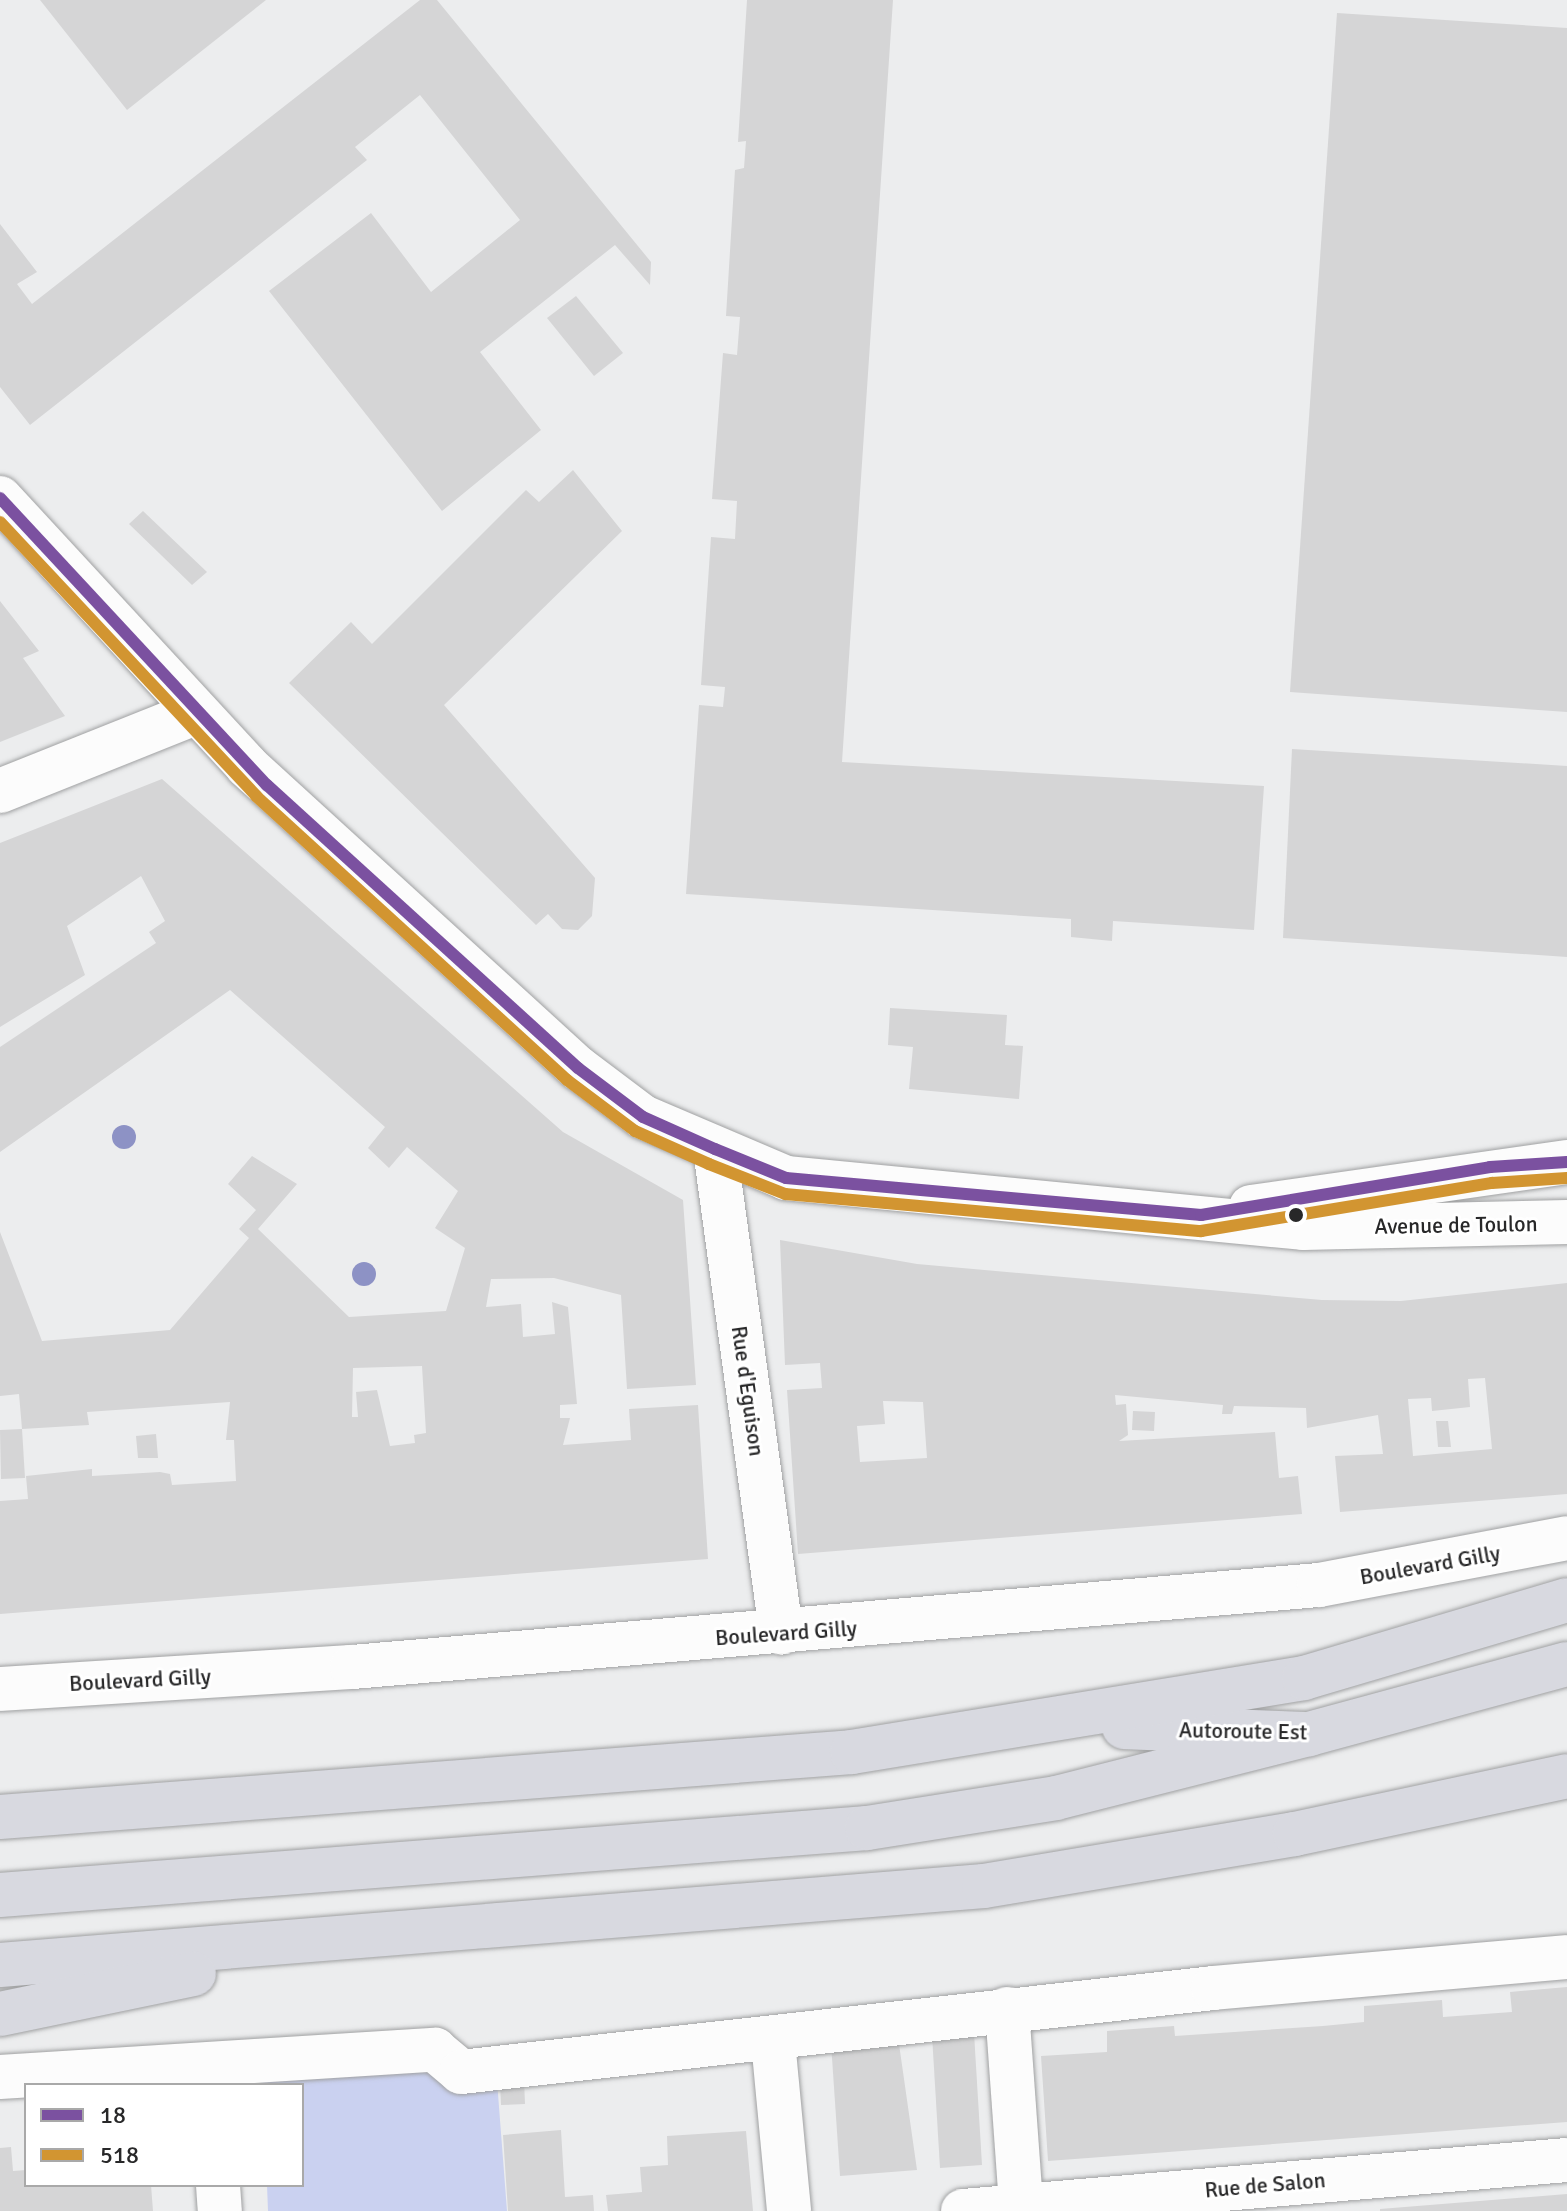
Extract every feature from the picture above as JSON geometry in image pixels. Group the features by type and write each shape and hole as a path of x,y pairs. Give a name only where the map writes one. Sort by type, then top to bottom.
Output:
{"highway":[{"path":"0,1817 852,1752 1053,1722 1304,1678 1567,1600"},
{"name":"Autoroute Est","path":"1053,1722 1309,1734 1567,1664"},
{"path":"0,1895 867,1828 1056,1798 1309,1734"},
{"path":"0,1965 361,1939 984,1886 1295,1834 1564,1775"},
{"path":"0,2014 361,1939"}],"street":[{"name":"Avenue de Toulon","path":"0,498 195,713 578,1068 643,1117 786,1178 1201,1215 1303,1228 1567,1222"},
{"path":"0,791 195,713"},
{"name":"Rue d'Eguison","path":"715,1149 781,1633"},
{"name":"Avenue de Toulon","path":"1201,1215 1490,1167 1567,1162"},
{"name":"Boulevard Gilly","path":"0,1689 781,1633 1319,1585 1567,1538"},
{"path":"0,2077 210,2074 435,2050 461,2072 773,2041 1007,2009 1567,1957"},
{"path":"1007,2009 1021,2205"},
{"path":"773,2041 789,2211"},
{"name":"Rue de Salon","path":"963,2211 1567,2160"},
{"path":"218,2187 220,2211"}],"shaded area":[{"path":"259,2060 496,2068 507,2211 268,2211 267,2187 304,2187 304,2083 261,2083"}],"building":[{"path":"40,0 266,0 127,110"},
{"path":"420,0 437,0 651,262 650,285 615,245 480,352 541,430 442,511 269,291 371,213 431,292 520,220 420,95 355,147 367,160 30,425 0,387 0,224 37,272 17,284 32,304"},
{"path":"747,0 893,0 842,762 1264,786 1254,930 1113,921 1112,941 1071,937 1071,919 686,894 699,705 723,707 725,687 701,685 711,537 735,539 737,501 712,499 723,353 737,355 740,317 726,316 735,170 744,168 746,141 738,142"},
{"path":"1337,13 1567,28 1567,712 1290,692"},
{"path":"576,296 623,353 594,376 547,318"},
{"path":"573,470 622,531 444,705 595,878 592,916 578,930 562,929 548,914 536,925 289,683 351,622 372,644 526,490 539,502"},
{"path":"143,511 207,572 192,585 129,524"},
{"path":"0,601 39,651 23,658 65,716 0,742"},
{"path":"1292,749 1567,766 1567,957 1283,938"},
{"path":"162,779 563,1132 683,1200 696,1385 627,1389 621,1295 554,1278 491,1279 486,1307 521,1304 523,1337 555,1334 552,1302 568,1307 577,1404 560,1405 560,1418 570,1418 563,1445 631,1440 629,1409 698,1405 708,1559 0,1614 0,1501 28,1499 26,1476 92,1469 92,1476 170,1474 172,1485 236,1481 234,1440 226,1440 230,1402 87,1412 89,1425 22,1429 19,1394 0,1396 0,1232 42,1341 170,1330 249,1238 239,1229 256,1210 228,1184 252,1156 297,1184 258,1229 349,1317 446,1311 465,1248 435,1228 458,1191 407,1147 389,1168 368,1148 385,1127 230,990 0,1152 0,1047 156,943 149,932 165,921 141,876 67,926 85,975 0,1027 0,843","holes":["422,1366 426,1433 414,1435 415,1443 390,1446 377,1390 356,1392 358,1417 352,1417 353,1368"]},
{"path":"890,1008 1007,1015 1005,1045 1023,1046 1019,1099 909,1089 913,1047 888,1045"},
{"path":"780,1240 917,1264 1322,1300 1401,1301 1567,1283 1567,1494 1340,1512 1335,1456 1383,1454 1378,1415 1307,1428 1306,1408 1234,1406 1232,1414 1222,1414 1223,1405 1115,1395 1116,1405 1126,1404 1128,1435 1119,1441 1275,1432 1279,1478 1298,1476 1302,1514 798,1554 787,1390 822,1388 820,1363 785,1365","holes":["1485,1378 1492,1449 1413,1456 1408,1399 1431,1398 1432,1411 1470,1407 1468,1379","883,1401 923,1402 927,1458 860,1462 857,1426 885,1424"]},
{"path":"1133,1411 1155,1412 1154,1431 1132,1430"},
{"path":"1436,1421 1448,1421 1451,1447 1438,1447"},
{"path":"22,1429 25,1478 1,1479 0,1430"},
{"path":"156,1434 158,1458 138,1458 136,1436"},
{"path":"1567,1987 1567,2122 1048,2161 1041,2056 1107,2052 1107,2031 1174,2026 1175,2036 1323,2026 1364,2022 1364,2006 1442,2000 1443,2017 1512,2012 1510,1992"},
{"path":"974,2033 982,2165 940,2168 932,2035"},
{"path":"898,2037 917,2170 840,2176 831,2043"},
{"path":"524,2080 525,2104 501,2105 500,2081"},
{"path":"561,2130 565,2197 593,2195 594,2211 508,2211 503,2135"},
{"path":"746,2131 753,2211 608,2211 606,2195 642,2192 640,2167 668,2165 667,2136"},
{"path":"11,2147 13,2171 24,2170 24,2187 151,2187 153,2211 0,2211 0,2148"},
{"path":"1567,2194 1567,2211 1380,2211 1380,2209"}],"transit line":[{"name":"18","path":"0,498 267,785 578,1068 643,1117 715,1149 786,1178 1201,1215 1490,1167 1567,1162"},
{"name":"518","path":"0,522 256,796 567,1080 635,1131 709,1164 785,1194 1201,1231 1492,1183 1567,1178"}]}
